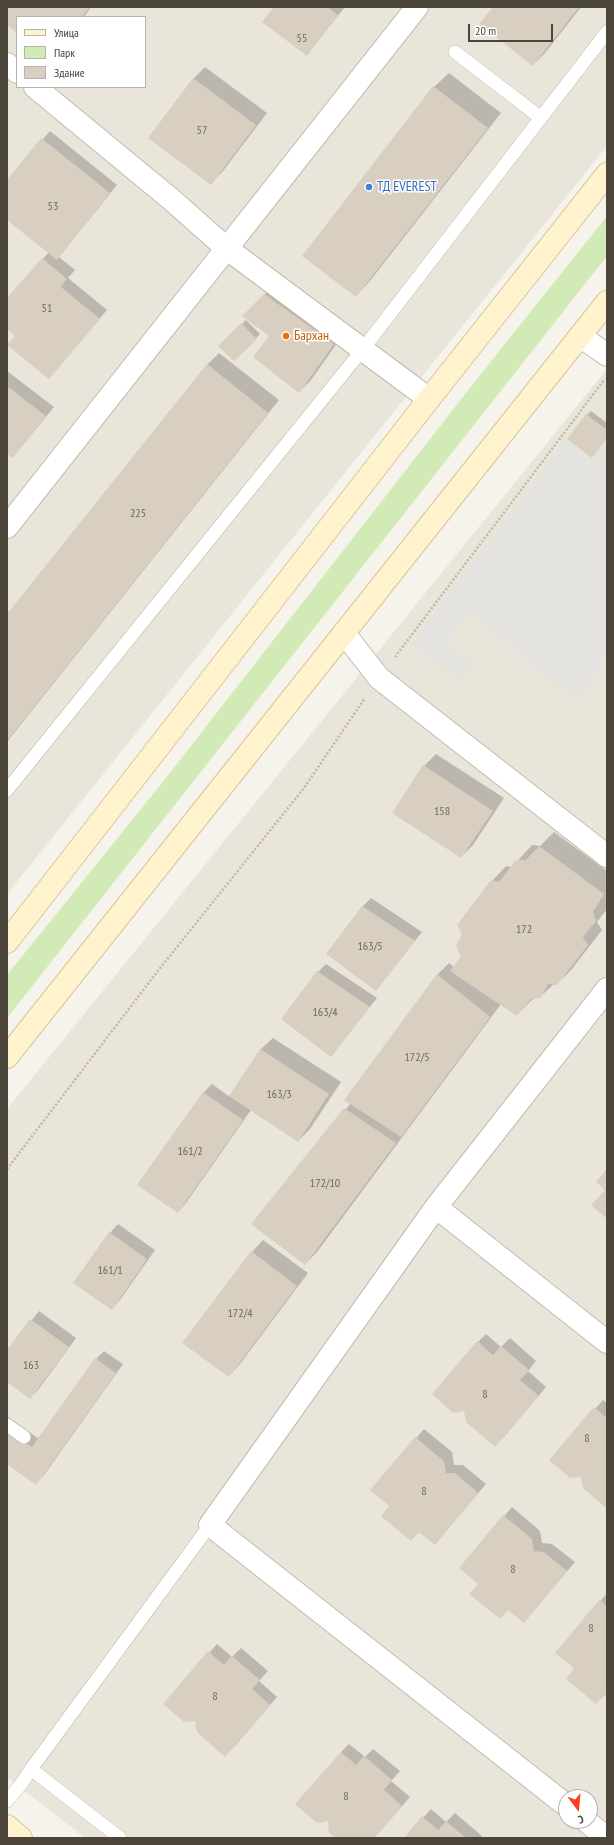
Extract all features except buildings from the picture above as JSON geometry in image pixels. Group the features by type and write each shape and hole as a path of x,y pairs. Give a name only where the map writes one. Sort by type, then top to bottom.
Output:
{"main road":[{"path":"7,942 429,398 607,174"},
{"path":"7,1057 607,302"},
{"path":"7,1826 21,1838"}],"street":[{"path":"7,526 417,7"},
{"path":"7,64 16,71"},
{"path":"36,88 172,200 226,248 429,398"},
{"path":"580,336 607,355"},
{"path":"344,633 379,678 607,856"},
{"path":"558,1799 210,1525 436,1207 607,989"},
{"path":"436,1207 607,1342"},
{"path":"596,1829 607,1838"}],"lane":[{"path":"7,790 363,349 607,32"},
{"path":"455,52 540,118"},
{"path":"7,1425 24,1437"},
{"path":"7,1801 22,1783 210,1525"},
{"path":"31,1769 120,1838"}],"path":[{"path":"7,1169 157,972 304,788 379,678 607,375"}],"shaded area":[{"path":"7,7 607,7 607,146 7,894"},
{"path":"607,369 607,1838 85,1838 7,1777 7,1109"},
{"path":"607,438 607,661 576,701 469,610 445,645 473,663 459,680 411,644 567,439 592,458"}],"green space":[{"path":"607,216 607,256 7,1018 7,975 162,783 473,384"}],"place":[{"name":"ТД EVEREST","path":"369,187"},
{"name":"Бархан","path":"286,336"}]}
